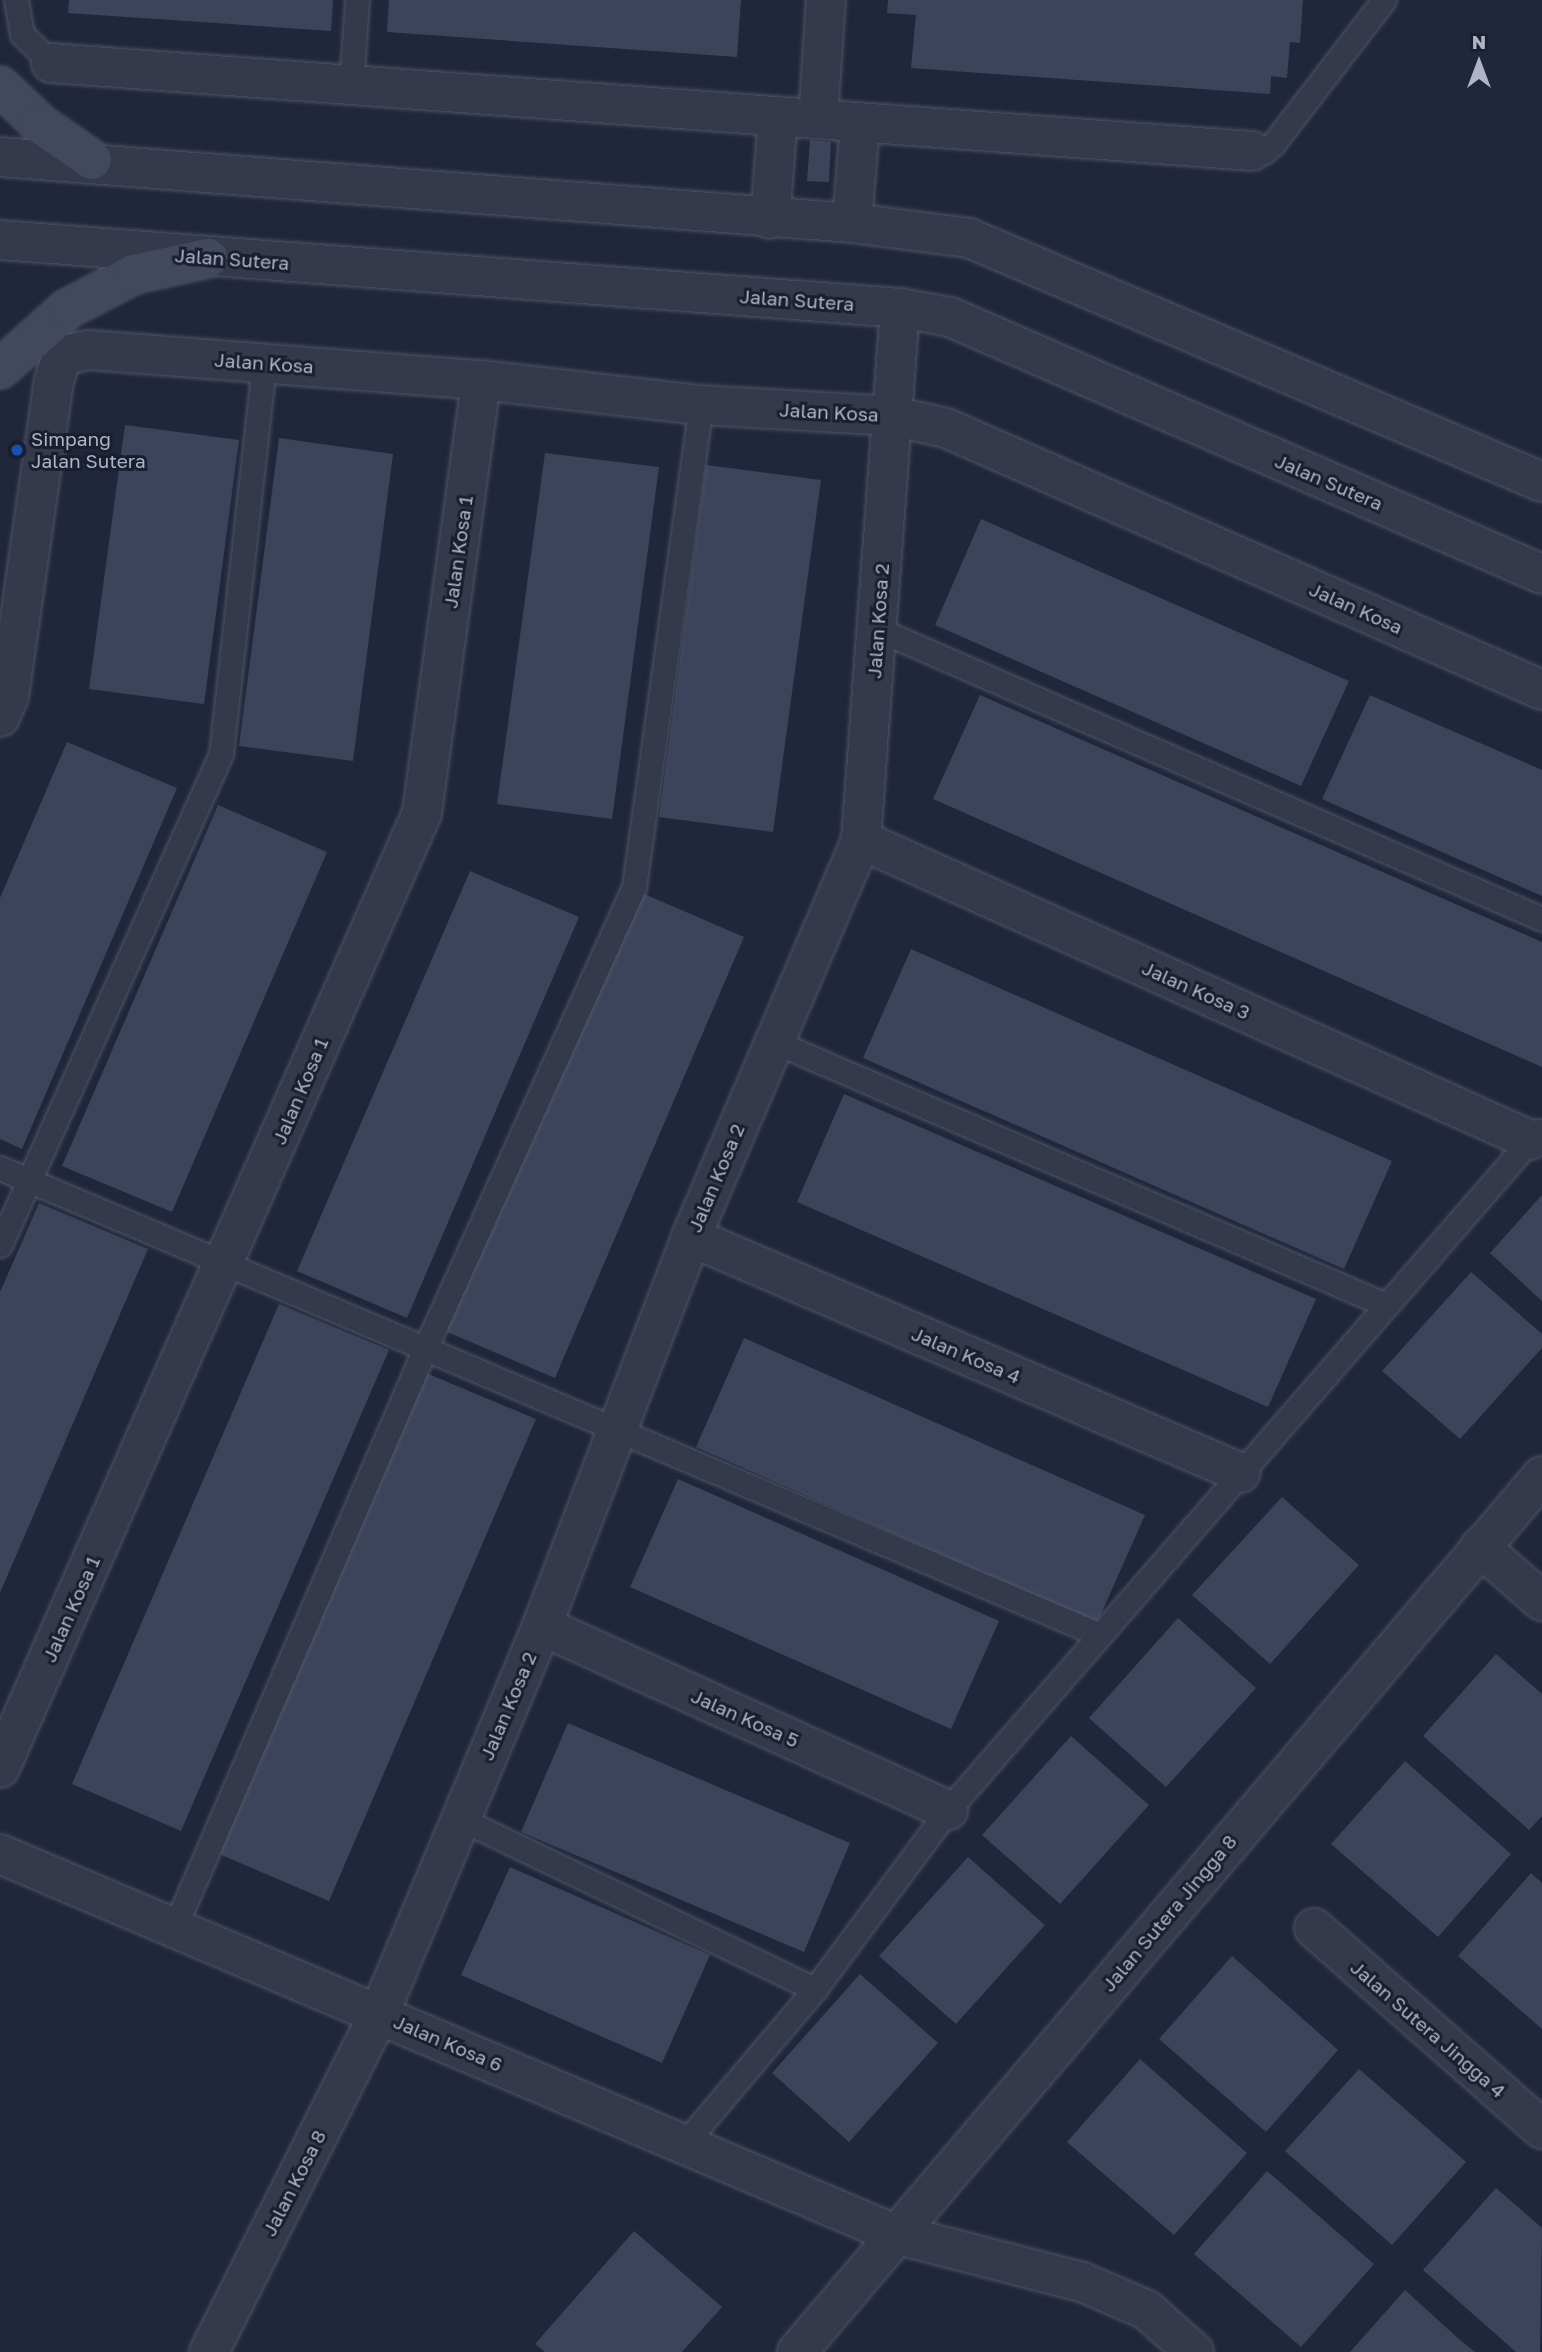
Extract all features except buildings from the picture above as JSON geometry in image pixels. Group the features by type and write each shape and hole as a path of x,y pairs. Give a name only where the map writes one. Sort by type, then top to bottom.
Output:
{"main road":[{"path":"0,86 40,124 92,160"},
{"path":"0,369 66,309 134,274 208,258"}],"street":[{"path":"818,119 825,0"},
{"path":"51,63 1252,151"},
{"path":"770,219 778,117"},
{"path":"852,223 860,123"},
{"path":"0,157 92,160 770,219 852,223 970,238 1542,481"},
{"name":"Jalan Sutera","path":"0,240 208,258 900,308 950,317 1542,575"},
{"name":"Jalan Kosa 2","path":"379,2014 542,1626 691,1237 861,841 900,308"},
{"name":"Jalan Kosa","path":"0,717 9,696 54,381 62,355 89,350 481,380 701,405 892,416 946,428 1542,690"},
{"name":"Jalan Kosa 1","path":"0,1768 422,813 481,380"},
{"name":"Jalan Kosa 3","path":"861,841 1536,1133"},
{"name":"Jalan Kosa 4","path":"691,1237 1241,1473"},
{"name":"Jalan Sutera Jingga 8","path":"797,2352 1542,1476"},
{"path":"1480,1547 1542,1601"},
{"name":"Jalan Kosa 5","path":"542,1626 948,1810"},
{"name":"Jalan Kosa 6","path":"0,1854 173,1931 379,2014 895,2234 1082,2283 1147,2310 1194,2352"},
{"name":"Jalan Sutera Jingga 4","path":"1314,1928 1542,2129"},
{"name":"Jalan Kosa 8","path":"209,2352 379,2014"}],"lane":[{"path":"16,0 22,34 51,63"},
{"path":"351,86 357,0"},
{"path":"1252,151 1264,152 1273,144 1384,0"},
{"path":"0,1245 221,754 264,363"},
{"path":"173,1931 424,1352 634,887 701,405"},
{"path":"877,629 1542,919"},
{"path":"775,1042 1386,1305"},
{"path":"685,2143 815,1989 948,1810 1536,1133"},
{"path":"0,1168 424,1352 1100,1635"},
{"path":"461,1819 815,1989"}],"place":[{"name":"Simpang Jalan Sutera","path":"17,450"}]}
